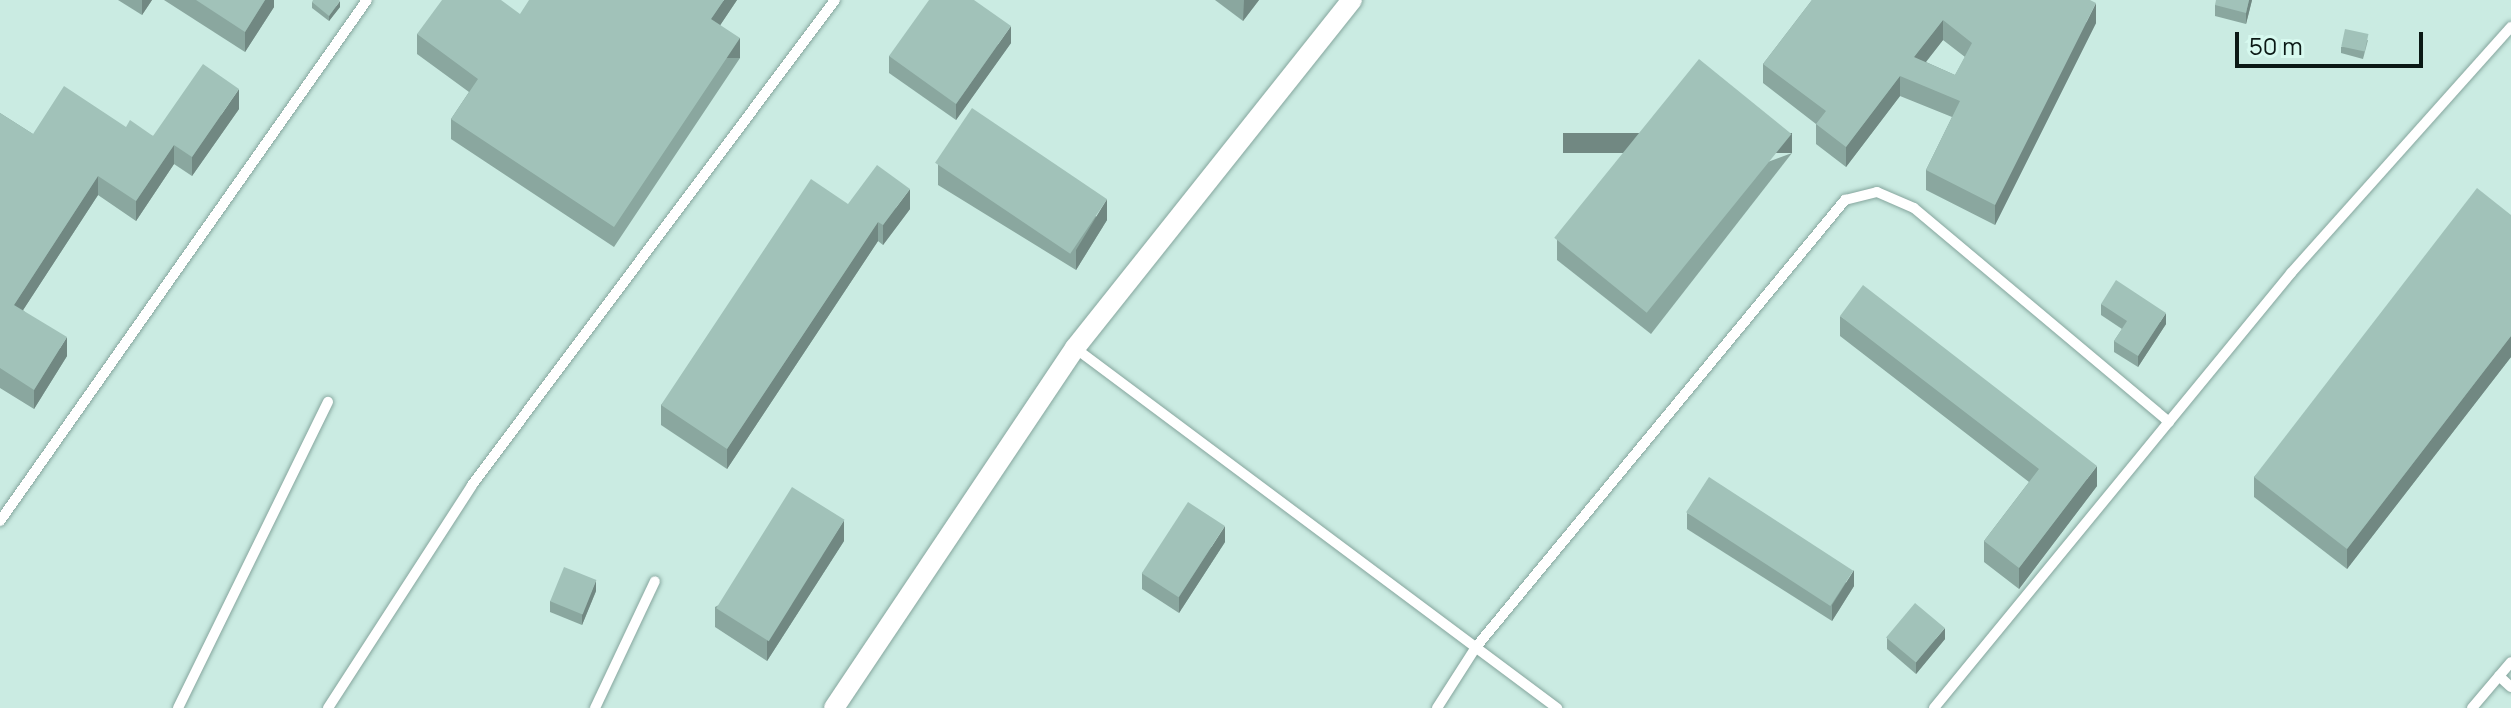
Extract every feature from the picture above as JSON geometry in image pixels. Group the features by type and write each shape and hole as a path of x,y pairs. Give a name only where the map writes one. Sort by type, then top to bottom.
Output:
{"street":[{"path":"834,708 1075,348 1352,0"}],"lane":[{"path":"0,521 367,0"},
{"path":"328,708 472,485 835,0"},
{"path":"1934,708 2291,273 2511,27"},
{"path":"1437,708 1476,647 1845,200 1877,192 1914,208 2169,422"},
{"path":"1075,348 1557,708"},
{"path":"178,708 328,402"},
{"path":"595,708 655,581"},
{"path":"2472,708 2511,662"},
{"path":"2499,676 2511,687"}],"building":[{"path":"196,0 265,0 245,32"},
{"path":"313,0 339,0 340,1 329,16"},
{"path":"442,0 501,0 520,14 529,0 724,0 711,19 740,38 614,227 451,119 478,79 417,34"},
{"path":"929,0 974,0 1011,26 956,104 889,56"},
{"path":"1812,0 2090,0 2096,3 1995,205 1926,170 1960,101 1900,76 1846,147 1816,124 1826,111 1763,64","holes":["1943,20 1972,43 1955,75 1914,57"]},
{"path":"2216,0 2249,0 2246,13 2215,5"},
{"path":"2345,29 2368,34 2365,52 2341,47"},
{"path":"1699,59 1791,134 1647,313 1554,238"},
{"path":"203,64 239,89 192,157 174,145 136,201 98,176 14,305 67,337 34,390 0,368 0,113 33,134 64,86 126,127 130,120 153,136"},
{"path":"972,108 1107,199 1070,254 935,163"},
{"path":"877,165 910,189 883,225 878,222 727,449 661,405 811,179 848,204"},
{"path":"2477,188 2511,215 2511,336 2347,549 2254,477"},
{"path":"2116,280 2166,313 2138,356 2114,341 2127,321 2101,304"},
{"path":"1863,285 2097,466 2019,568 1984,541 2039,469 1840,316"},
{"path":"1709,477 1853,571 1830,606 1686,512"},
{"path":"792,487 845,520 769,641 716,608"},
{"path":"1188,502 1225,526 1179,597 1142,573"},
{"path":"564,567 596,580 583,614 550,601"},
{"path":"1915,603 1945,628 1916,663 1886,637"}]}
